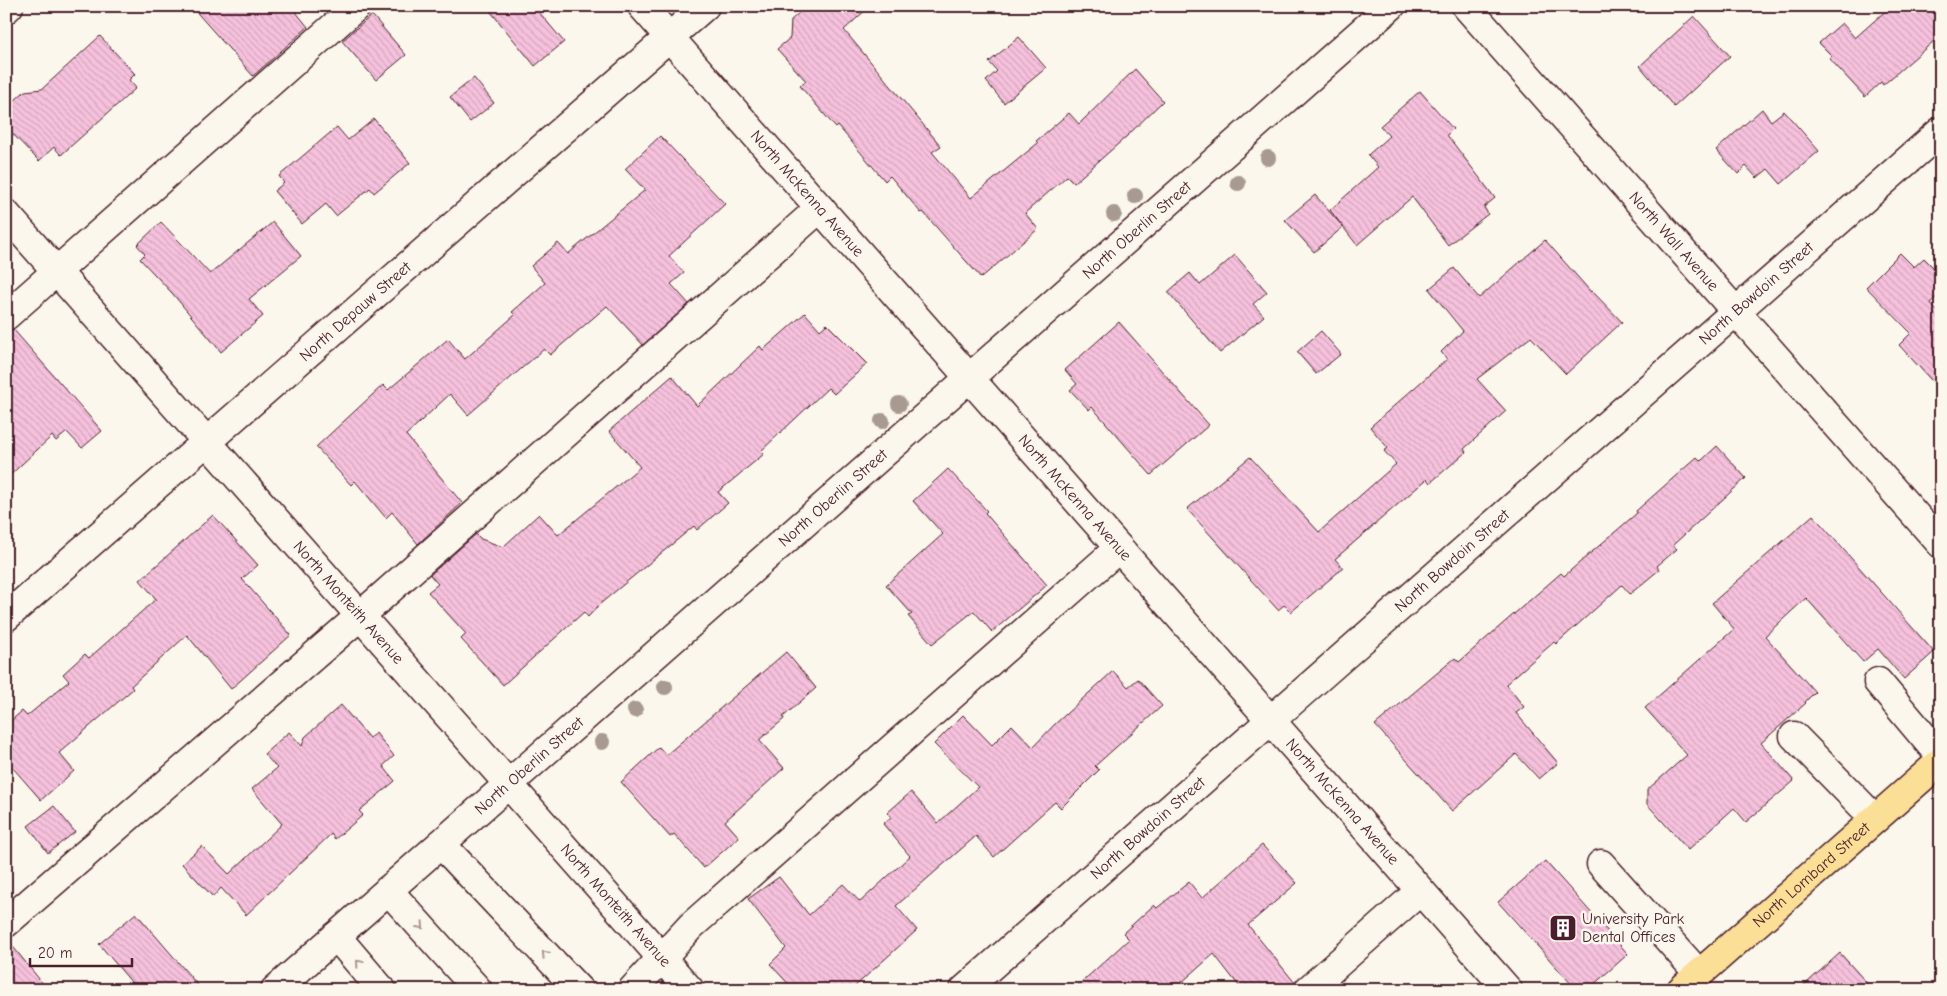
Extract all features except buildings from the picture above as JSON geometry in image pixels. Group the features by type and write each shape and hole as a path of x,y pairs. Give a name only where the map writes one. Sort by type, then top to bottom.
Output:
{"main road":[{"name":"North Lombard Street","path":"1690,982 1941,761"}],"street":[{"path":"6,316 357,6"},
{"name":"North McKenna Avenue","path":"642,6 1508,990"},
{"name":"North Depauw Street","path":"6,617 705,6"},
{"name":"North Oberlin Street","path":"274,990 1391,6"},
{"name":"North Wall Avenue","path":"1466,6 1941,544"},
{"name":"North Bowdoin Street","path":"964,990 1941,131"},
{"path":"6,923 360,616 820,208"},
{"name":"North Monteith Avenue","path":"6,214 690,990"},
{"path":"632,990 691,926 1119,548"},
{"path":"1878,682 1941,757"},
{"path":"1794,736 1875,819"},
{"path":"441,844 579,990"},
{"path":"1600,864 1690,982"},
{"path":"388,890 478,990"},
{"path":"1308,990 1420,891"},
{"path":"336,936 382,990"}],"place":[{"name":"University Park Dental Offices","path":"1563,928"}]}
